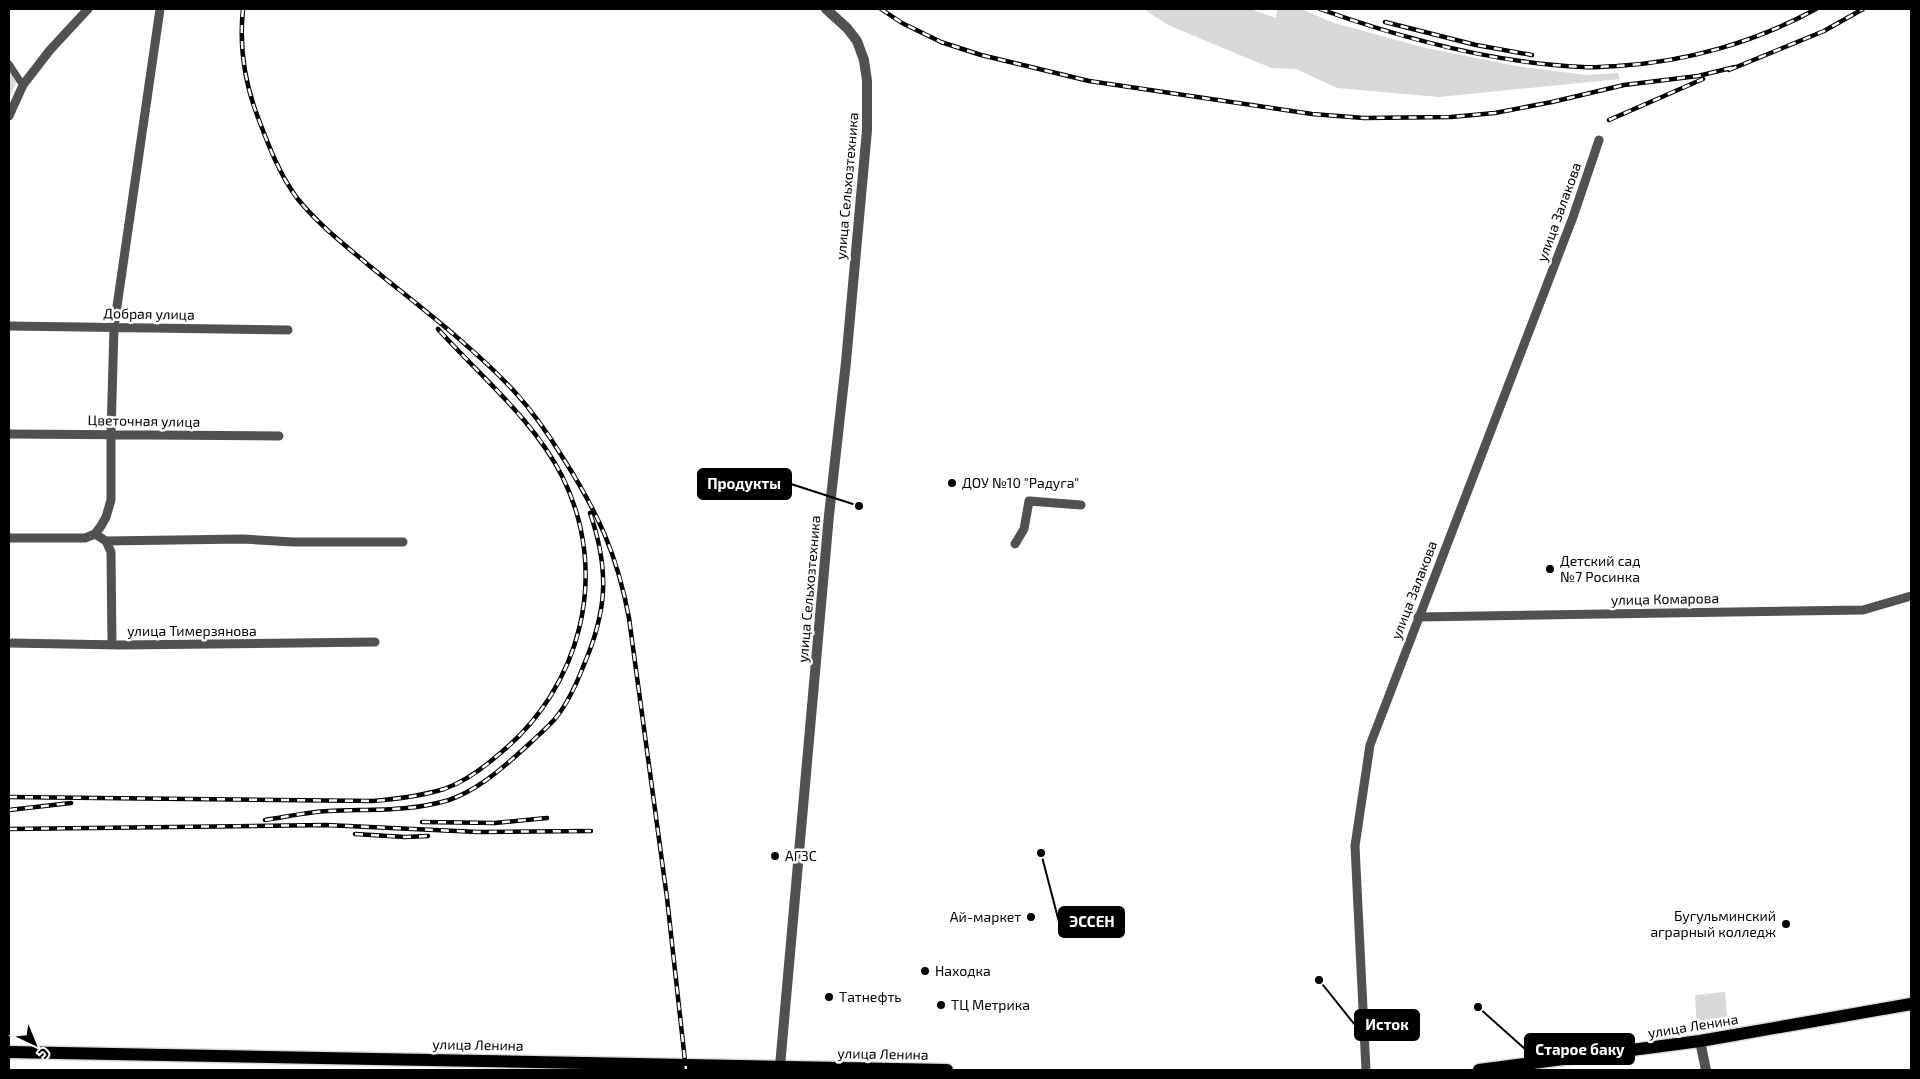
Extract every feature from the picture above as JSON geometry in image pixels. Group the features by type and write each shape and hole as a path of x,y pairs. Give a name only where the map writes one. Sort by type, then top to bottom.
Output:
{"main road":[{"name":"улица Ленина","path":"1479,1070 1700,1041 1911,1004"},
{"name":"улица Ленина","path":"9,1052 558,1062 659,1068 780,1066 947,1070"}],"street":[{"path":"9,116 23,85 50,50 88,9"},
{"path":"9,538 85,538 95,534 106,517 111,500 110,434 114,326 160,9"},
{"name":"улица Сельхозтехника","path":"780,1066 829,515 846,362 867,130 868,81 864,60 856,41 847,28 826,9"},
{"path":"9,64 20,81"},
{"name":"улица Залакова","path":"1366,1070 1355,846 1370,745 1569,226 1600,140"},
{"name":"Добрая улица","path":"9,326 114,326 288,330"},
{"name":"Цветочная улица","path":"9,434 279,436"},
{"path":"1015,544 1024,529 1029,501 1081,506"},
{"path":"95,534 106,541 112,552 112,645"},
{"path":"106,541 243,539 293,542 403,542"},
{"name":"улица Комарова","path":"1418,617 1863,610 1911,596"},
{"name":"улица Тимерзянова","path":"9,644 112,645 375,642"},
{"path":"1700,1041 1706,1070"}],"shaded area":[{"path":"1144,9 1250,9 1276,18 1277,9 1301,9 1334,23 1426,48 1516,66 1586,75 1618,73 1620,79 1439,97 1337,88 1296,69 1271,68 1168,25"},
{"path":"9,70 16,83 9,98"},
{"path":"1725,992 1728,1027 1697,1031 1695,995"}],"railway":[{"path":"243,9 244,66 250,93 271,150 280,170 297,198 330,232 461,341 514,391 558,449 586,497 605,535 619,574 629,618 667,898 686,1070"},
{"path":"881,9 902,23 941,42 981,55 1089,81 1312,114 1364,118 1451,117 1495,113 1624,85 1698,76 1735,67"},
{"path":"1320,9 1384,30 1449,48 1549,65 1591,67 1643,64 1694,55 1769,31 1816,9"},
{"path":"1729,70 1824,31 1863,9"},
{"path":"1385,22 1476,45 1532,55"},
{"path":"1609,120 1703,79"},
{"path":"9,797 373,801 400,798 427,794 466,779 492,760 527,728 550,697 568,663 580,627 585,590 584,552 577,513 562,476 536,436 505,399 438,329"},
{"path":"265,820 304,813 404,808 449,800 468,792 486,780 541,733 559,714 571,695 597,628 603,591 603,573 601,554 590,513"},
{"path":"9,810 71,803"},
{"path":"422,822 495,823 547,818"},
{"path":"9,829 326,825 478,832 591,831"},
{"path":"355,834 405,837 428,836"}],"place":[{"name":"ДОУ №10 \"Радуга\"","path":"952,483"},
{"name":"Продукты","path":"859,506"},
{"name":"Детский сад №7 Росинка","path":"1550,569"},
{"name":"ЭССЕН","path":"1041,853"},
{"name":"АГЗС","path":"775,856"},
{"name":"Ай-маркет","path":"1031,917"},
{"name":"Бугульминский аграрный колледж","path":"1786,924"},
{"name":"Находка","path":"925,971"},
{"name":"Исток","path":"1319,980"},
{"name":"Татнефть","path":"829,997"},
{"name":"ТЦ Метрика","path":"941,1005"},
{"name":"Старое баку","path":"1478,1007"}]}
